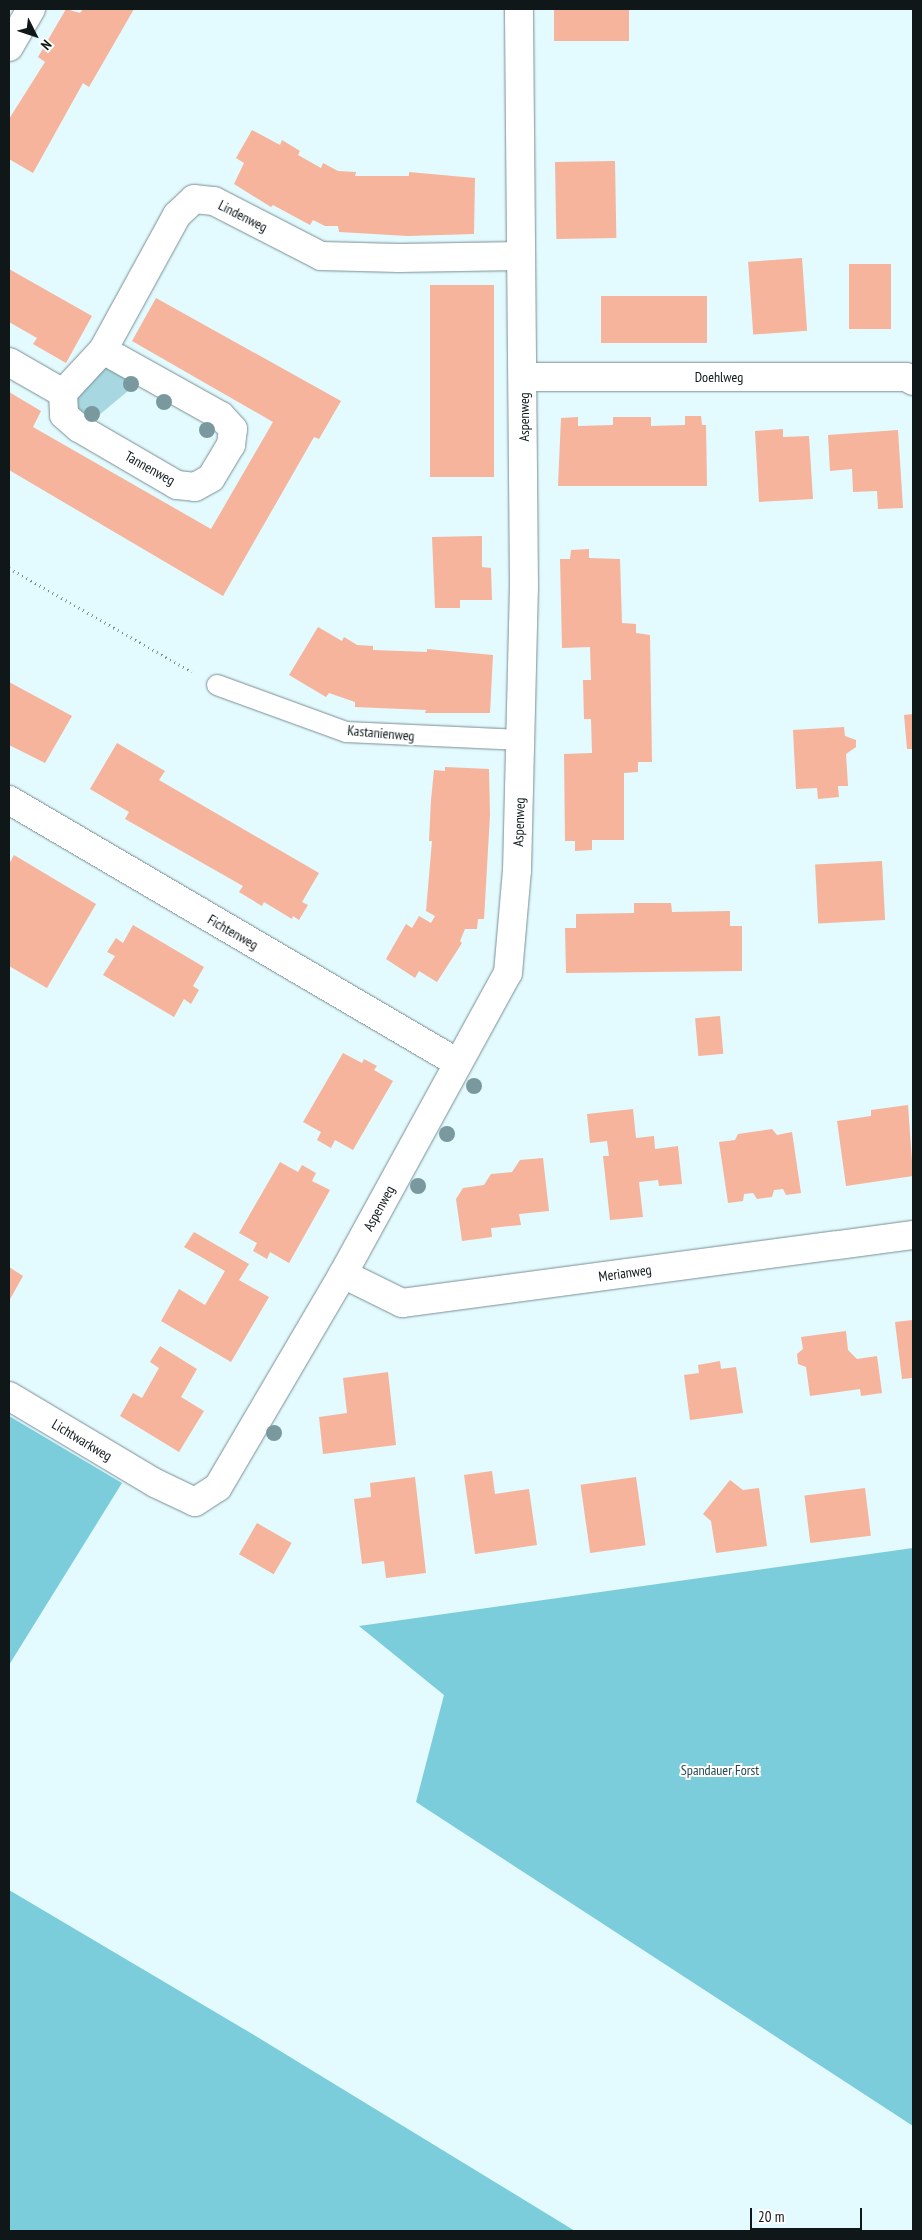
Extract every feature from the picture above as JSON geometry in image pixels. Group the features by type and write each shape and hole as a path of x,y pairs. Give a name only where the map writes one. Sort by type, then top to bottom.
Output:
{"street":[{"name":"Aspenweg","path":"155,1483 195,1502 218,1487 343,1274 508,972 517,871 522,740 524,378 519,9"},
{"name":"Lindenweg","path":"63,393 103,350 177,215 194,199 214,201 321,256 400,258 521,256"},
{"name":"Tannenweg","path":"63,393 64,415 87,433 177,485 195,488 211,478 231,445 233,429 221,416 103,350"},
{"path":"9,362 63,393"},
{"name":"Doehlweg","path":"524,378 906,378 913,381"},
{"name":"Fichtenweg","path":"9,800 458,1063"},
{"name":"Merianweg","path":"343,1274 402,1303 913,1234"},
{"name":"Lichtwarkweg","path":"9,1396 155,1483"}],"lane":[{"name":"Kastanienweg","path":"216,685 346,732 522,740"}],"path":[{"path":"9,568 216,685"}],"shaded area":[{"path":"106,363 140,381 87,425 67,412 76,393"}],"green space":[{"path":"9,1416 122,1483 9,1665"},
{"name":"Spandauer Forst","path":"913,1548 913,2126 416,1802 444,1695 359,1626"},
{"path":"9,1890 254,2035 575,2231 9,2231"}],"building":[{"path":"66,9 80,13 83,9 134,9 89,87 83,83 33,173 9,159 9,119 45,62 38,57"},
{"path":"554,9 629,9 629,41 554,41"},
{"path":"252,130 280,145 282,140 300,151 298,155 321,168 323,163 338,171 356,172 355,176 409,176 409,172 475,178 474,234 408,236 339,232 338,226 325,226 313,220 310,225 273,205 271,207 234,184 244,163 236,158"},
{"path":"615,161 616,238 556,239 555,162"},
{"path":"802,258 807,331 753,335 748,262"},
{"path":"849,264 891,264 891,329 849,329"},
{"path":"9,269 92,316 66,363 33,344 37,338 9,322"},
{"path":"430,285 494,285 494,477 430,477"},
{"path":"601,296 707,296 707,343 601,343"},
{"path":"156,298 341,401 319,439 314,437 223,596 9,470 9,392 41,411 33,427 211,529 273,422 132,341"},
{"path":"685,416 701,416 702,425 706,425 707,486 558,486 561,418 578,417 578,426 613,425 613,417 651,417 651,426 685,425"},
{"path":"783,429 783,437 809,436 813,499 759,502 755,431"},
{"path":"898,430 903,508 878,509 877,491 853,492 852,469 830,471 828,435"},
{"path":"482,536 482,567 491,568 492,600 460,600 460,608 435,608 432,537"},
{"path":"589,549 589,558 620,559 622,623 636,624 636,633 650,635 652,762 638,762 638,772 624,773 624,840 592,840 592,850 575,851 575,841 565,841 564,754 592,753 591,719 584,719 583,680 591,680 590,647 562,648 560,559 570,559 571,550"},
{"path":"318,627 342,641 344,637 357,645 373,646 373,650 427,652 427,649 493,655 490,713 425,713 426,710 355,707 355,702 329,693 326,697 289,675"},
{"path":"9,682 72,716 45,763 9,745"},
{"path":"913,714 913,749 907,749 904,715"},
{"path":"844,727 845,736 856,740 856,747 846,754 848,786 838,786 839,797 818,799 817,788 796,789 793,730"},
{"path":"117,743 165,771 159,780 319,873 302,902 308,905 299,920 293,916 292,919 264,902 262,906 239,892 243,886 125,819 129,812 90,789"},
{"path":"445,767 489,769 490,815 484,919 478,919 477,929 465,929 460,941 462,943 437,982 419,971 415,978 386,959 406,924 412,928 419,916 431,923 435,916 426,911 432,841 429,841 431,800 434,770 445,771"},
{"path":"14,855 96,904 47,988 9,966 9,864"},
{"path":"882,861 885,920 818,923 815,865"},
{"path":"634,903 671,903 672,912 730,911 730,926 742,926 742,971 566,973 565,928 576,928 576,914 634,913"},
{"path":"133,925 204,967 193,986 199,990 191,1004 184,999 174,1017 103,975 115,956 107,952 116,938 123,943"},
{"path":"720,1016 723,1054 698,1056 695,1018"},
{"path":"343,1053 362,1063 364,1059 377,1066 374,1070 393,1081 353,1150 335,1140 331,1148 317,1140 321,1132 303,1122"},
{"path":"908,1105 913,1176 846,1186 837,1121 871,1116 871,1110"},
{"path":"633,1109 636,1138 654,1136 655,1149 678,1146 682,1184 659,1186 658,1180 639,1182 643,1217 610,1220 603,1156 609,1156 607,1141 590,1143 587,1114"},
{"path":"772,1129 777,1135 792,1132 801,1193 786,1195 783,1189 774,1190 772,1197 757,1199 753,1193 744,1194 743,1201 728,1203 719,1142 735,1140 738,1134"},
{"path":"543,1158 549,1211 519,1214 521,1225 491,1228 492,1237 462,1241 456,1199 463,1188 484,1185 491,1174 512,1172 520,1160"},
{"path":"280,1162 298,1172 302,1165 316,1173 312,1181 330,1190 289,1263 270,1252 267,1259 253,1251 257,1243 239,1233"},
{"path":"194,1232 249,1264 239,1280 269,1297 231,1362 161,1321 179,1289 205,1305 225,1271 184,1247"},
{"path":"9,1267 23,1276 9,1301"},
{"path":"913,1320 913,1378 902,1379 895,1322"},
{"path":"846,1331 848,1350 857,1359 877,1356 882,1393 861,1396 860,1389 810,1396 806,1367 798,1364 797,1354 803,1349 801,1337"},
{"path":"160,1346 197,1369 181,1397 204,1411 179,1452 120,1416 133,1393 142,1398 159,1368 150,1362"},
{"path":"720,1361 721,1369 736,1367 743,1413 690,1420 684,1375 699,1373 698,1365"},
{"path":"388,1372 396,1445 323,1454 319,1417 347,1413 343,1378"},
{"path":"492,1471 495,1494 529,1489 537,1545 475,1554 464,1475"},
{"path":"415,1477 426,1573 386,1578 384,1561 362,1564 354,1499 371,1497 370,1483"},
{"path":"636,1477 646,1545 590,1553 581,1485"},
{"path":"730,1480 743,1490 759,1488 767,1546 716,1553 711,1521 703,1514"},
{"path":"865,1488 871,1536 810,1543 804,1495"},
{"path":"257,1523 292,1543 274,1574 239,1554"}]}
